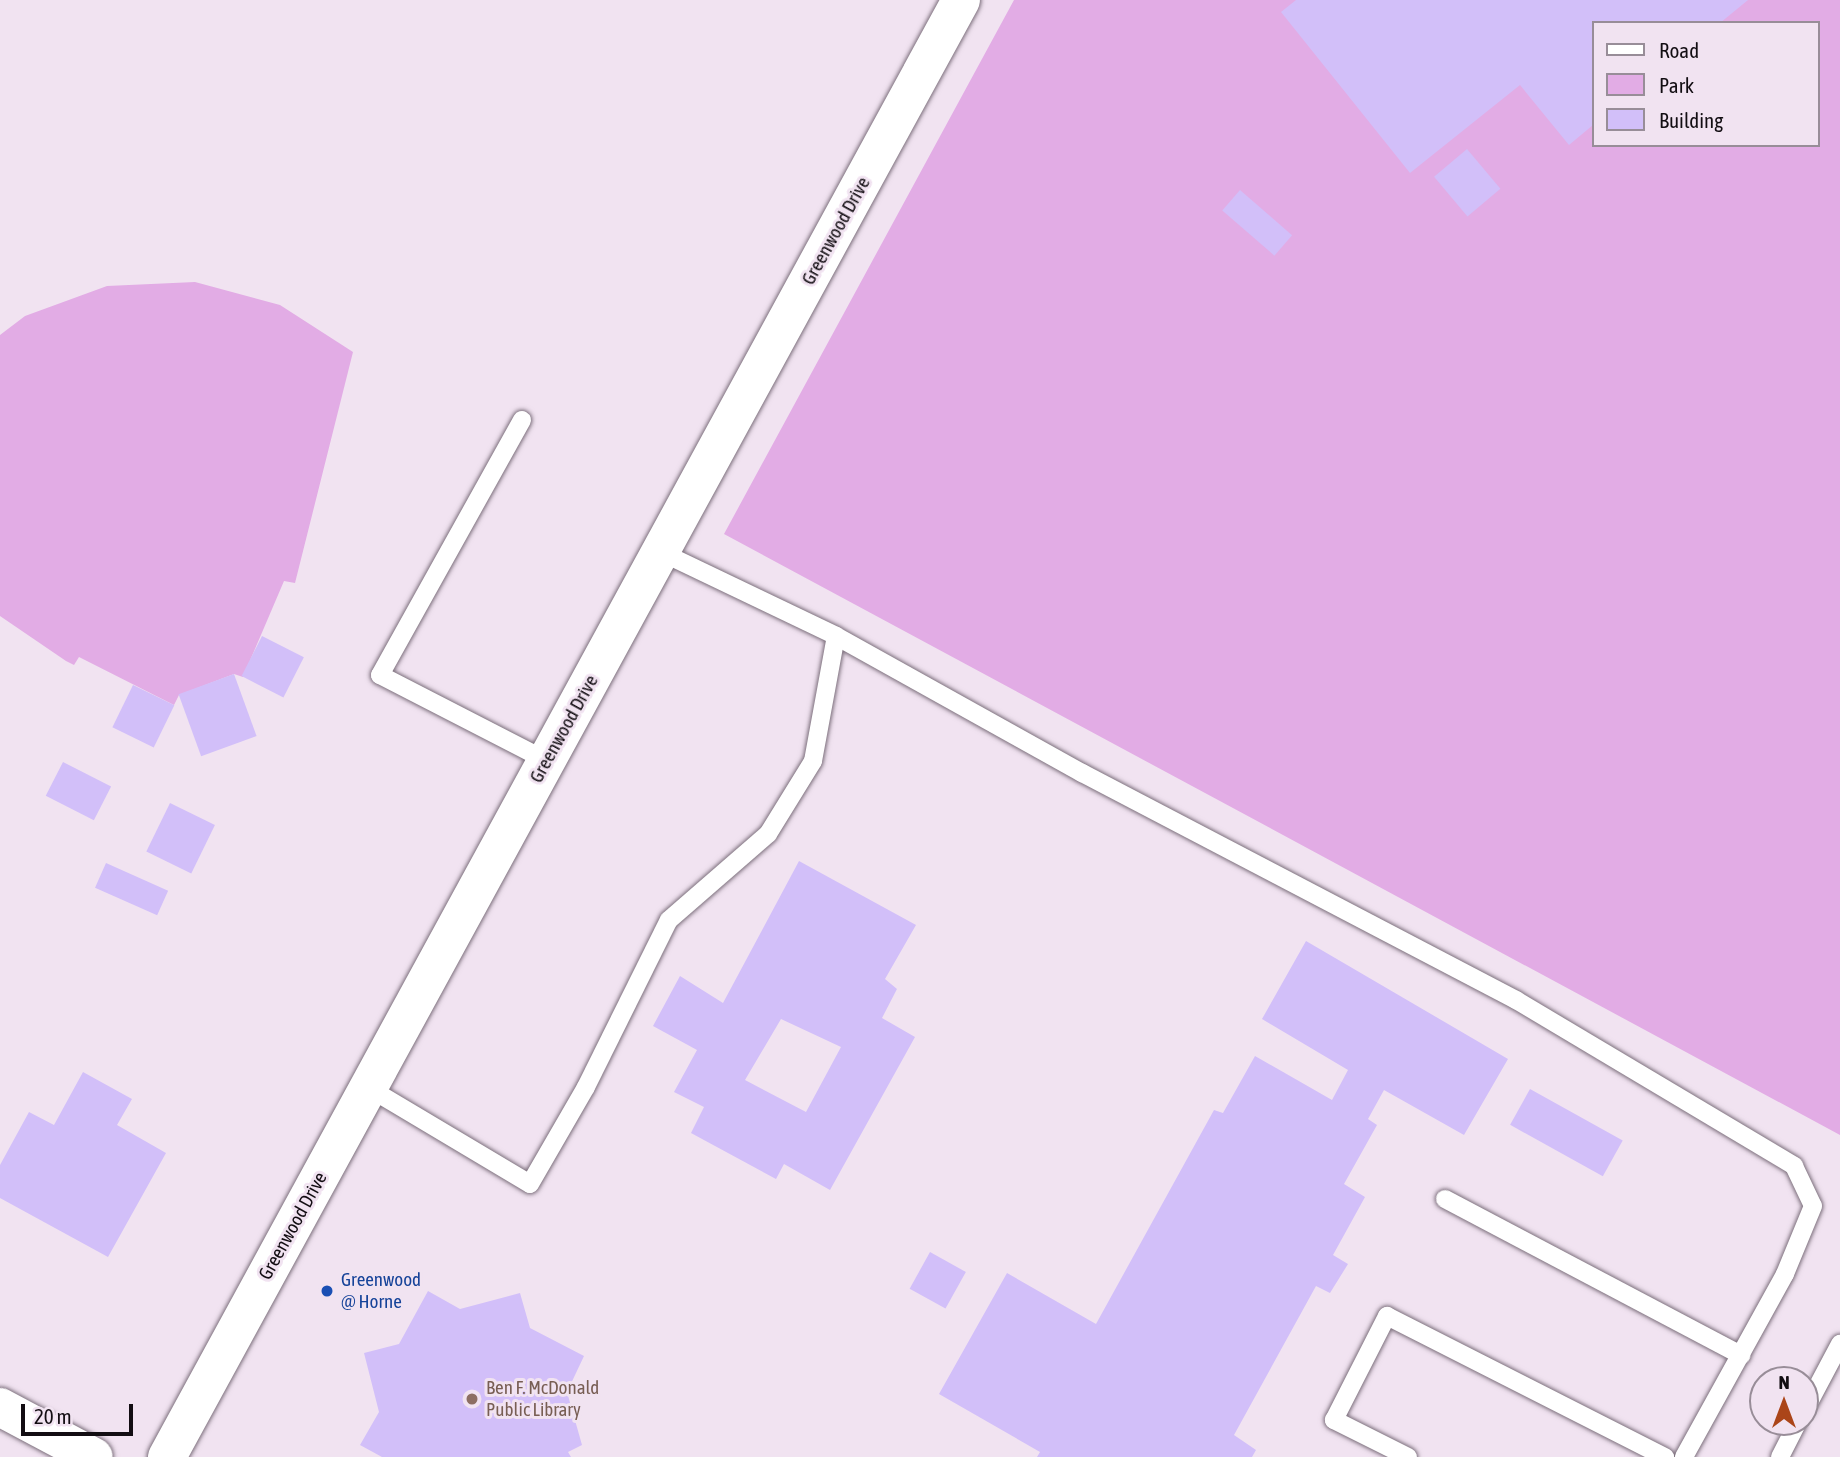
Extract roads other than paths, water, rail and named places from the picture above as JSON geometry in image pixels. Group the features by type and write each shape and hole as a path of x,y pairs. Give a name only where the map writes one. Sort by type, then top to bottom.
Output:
{"main road":[{"name":"Greenwood Drive","path":"167,1457 961,0"},
{"path":"0,1407 94,1457"}],"lane":[{"path":"522,420 380,675 547,761"},
{"path":"661,552 836,636 1082,773 1516,1000 1794,1166 1813,1206 1785,1274 1684,1457"},
{"path":"369,1088 530,1184 586,1087 669,920 768,834 813,761 836,636"},
{"path":"1445,1199 1741,1355"},
{"path":"1408,1457 1334,1420 1387,1316 1665,1457"},
{"path":"1819,1384 1840,1344"},
{"path":"1780,1457 1791,1436"}],"place":[{"name":"Greenwood @ Horne","path":"327,1291"},
{"name":"Ben F. McDonald Public Library","path":"472,1399"}]}
